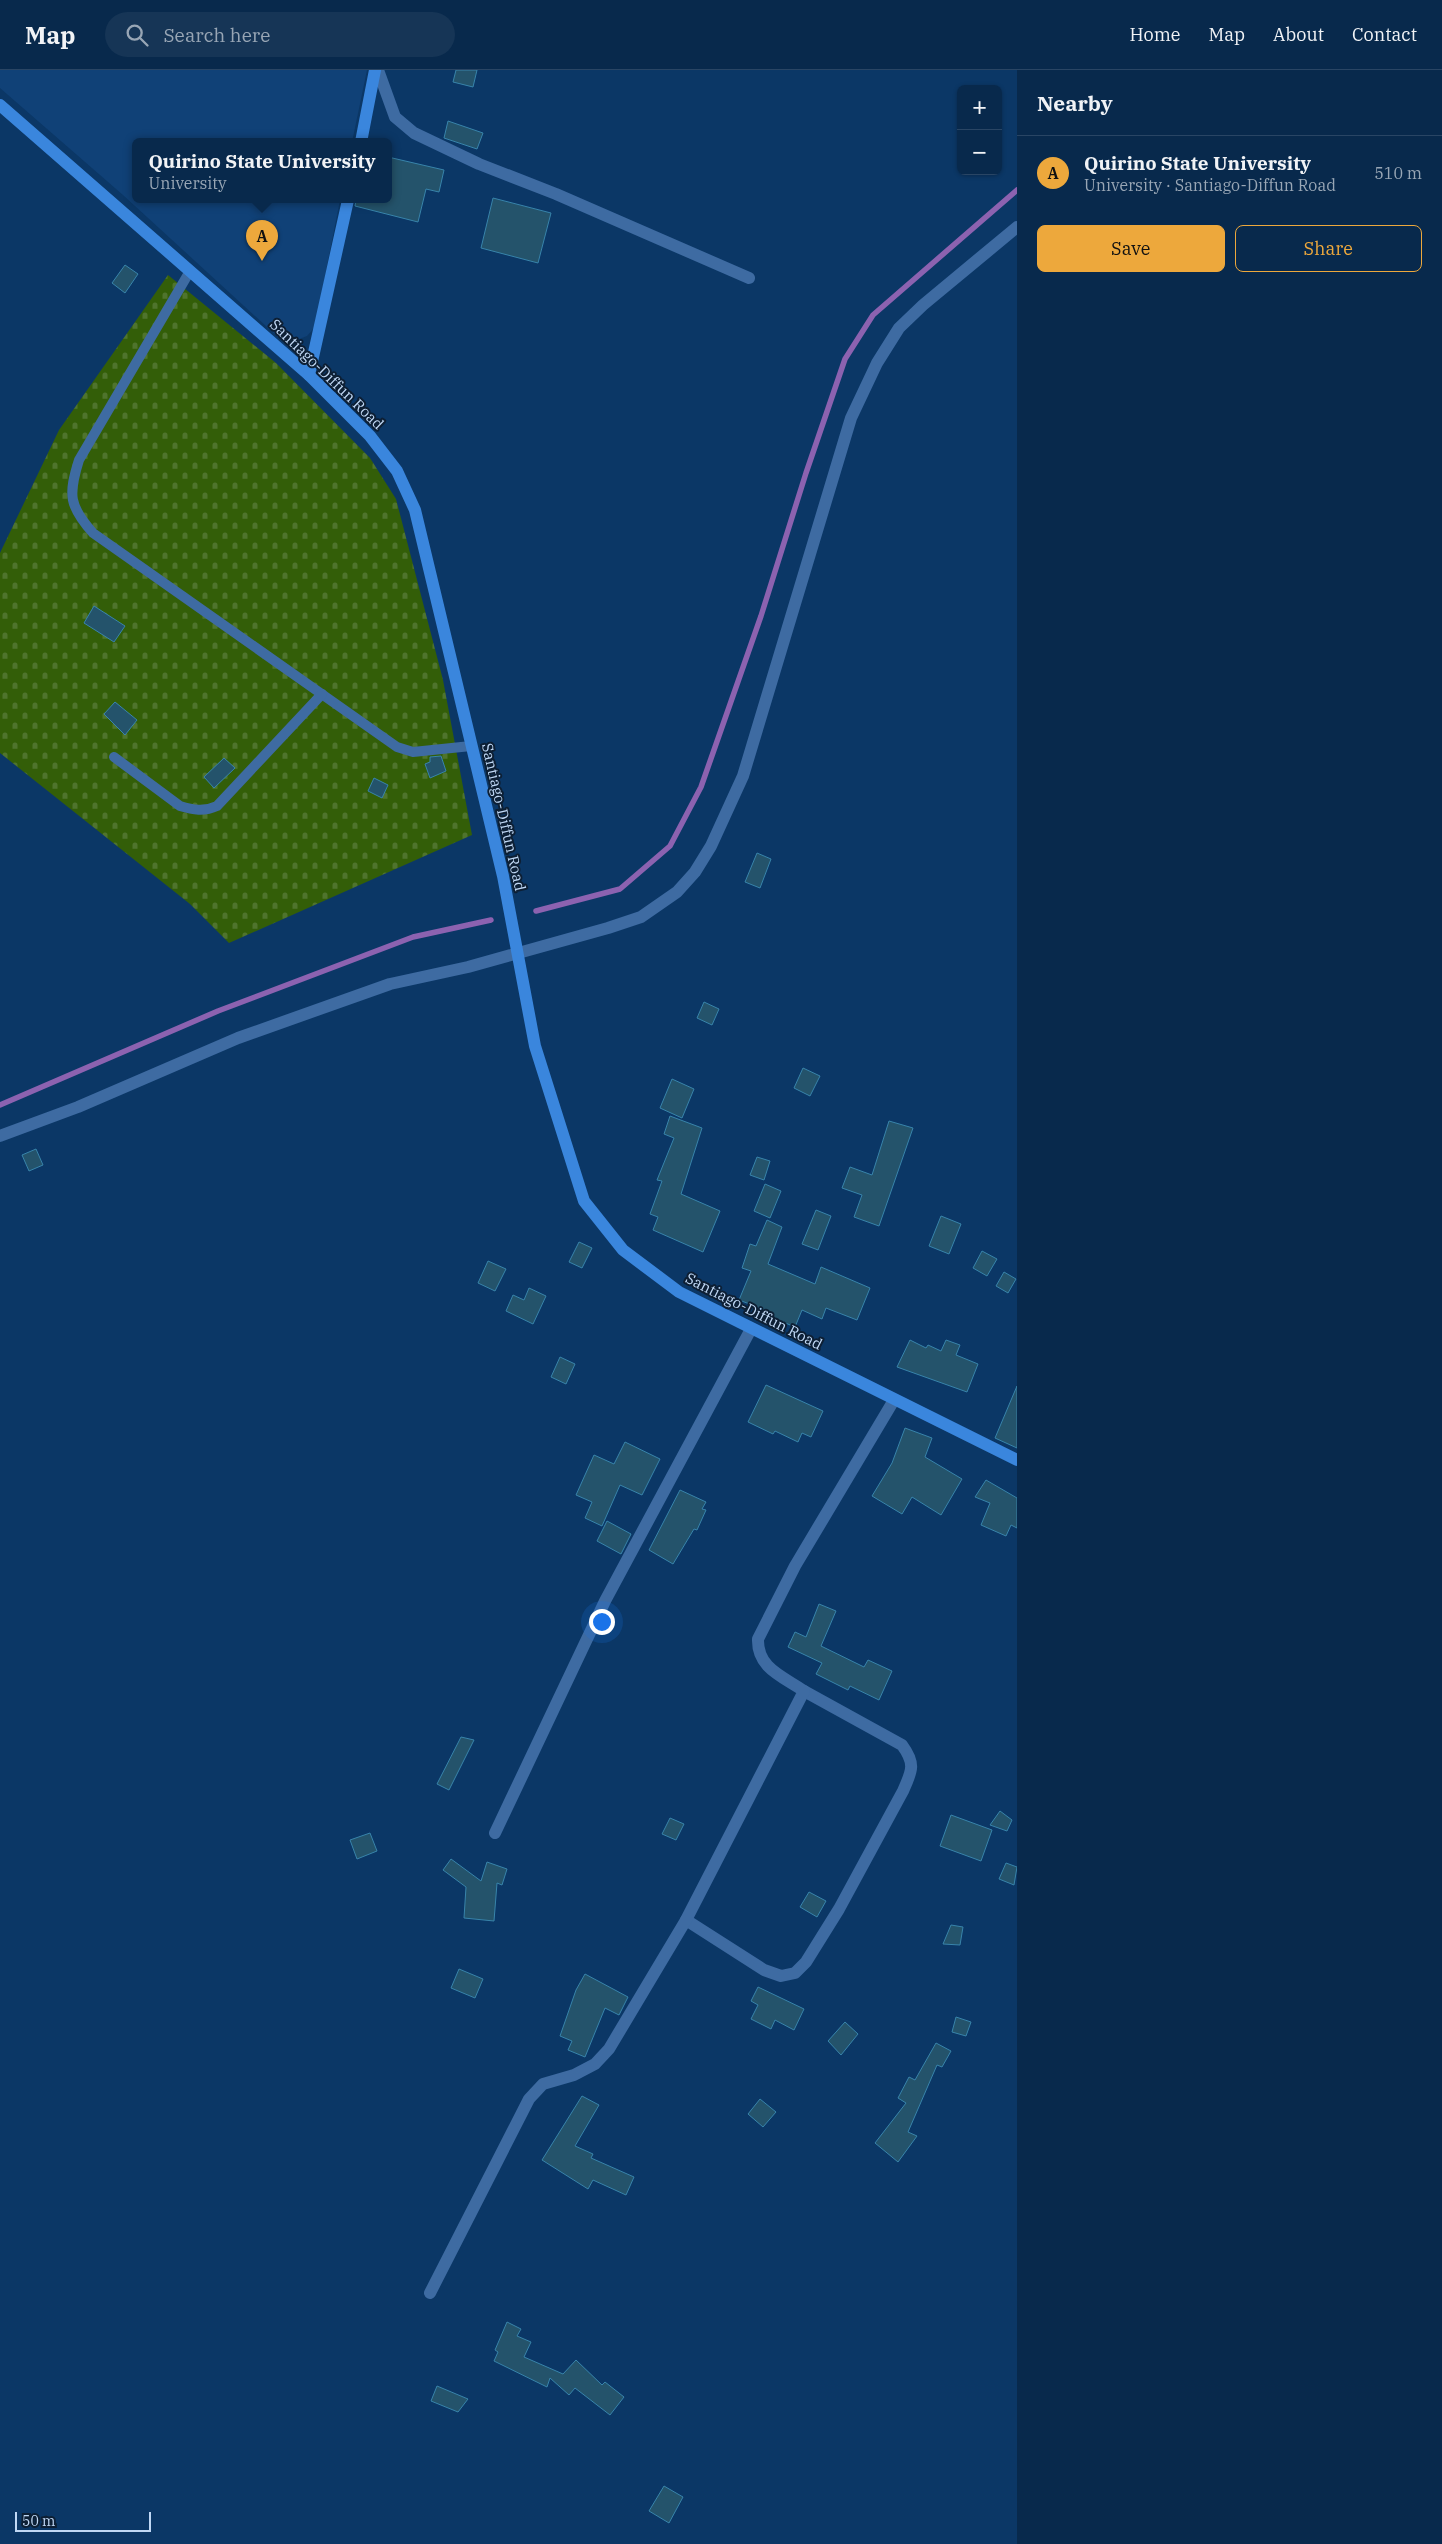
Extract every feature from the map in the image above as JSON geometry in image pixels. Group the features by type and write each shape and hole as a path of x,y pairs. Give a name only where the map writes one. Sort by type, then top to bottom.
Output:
{"main road":[{"path":"361,138 376,70"},
{"name":"Santiago-Diffun Road","path":"0,105 309,375 370,436 397,471 415,510 503,876 535,1046 584,1201 623,1250 679,1292 1017,1460"},
{"path":"309,375 347,203"}],"street":[{"path":"376,70 395,117 414,133 479,164 556,194 749,278"},
{"path":"0,1136 78,1107 238,1038 318,1009 390,984 517,953 608,928 641,917 678,892 695,872 711,846 743,776 851,418 877,362 899,328 922,304 1017,227"},
{"path":"495,1832 605,1601 751,1329"},
{"path":"686,1920 764,1970 782,1976 795,1973 806,1962 839,1909 904,1791 912,1771 911,1757 902,1745 804,1691 766,1665 758,1653 758,1639 795,1566 894,1400"},
{"path":"430,2293 529,2099 543,2084 574,2075 595,2064 610,2049 686,1920 804,1691"}],"lane":[{"path":"190,270 79,460 72,483 71,501 80,518 93,534 398,747 412,752 471,746"},
{"path":"114,757 180,806 192,810 208,810 217,806 322,694"}],"shaded area":[{"path":"0,70 367,70 353,138 132,138 132,203 339,203 315,327 307,336 294,341 279,338 123,195 0,88"}],"green space":[{"path":"168,275 276,363 370,458 396,499 443,680 472,835 229,943 190,904 0,753 0,553 59,430"}],"building":[{"path":"456,70 477,70 473,87 453,82"},
{"path":"448,121 483,133 477,149 444,138"},
{"path":"392,158 444,170 439,192 426,189 418,222 355,206 356,203 392,203"},
{"path":"493,198 551,213 538,263 481,248"},
{"path":"125,265 138,274 125,293 112,283"},
{"path":"94,606 125,626 114,642 84,623"},
{"path":"115,702 137,720 125,735 104,714"},
{"path":"441,756 446,771 430,778 425,764 430,762 430,757"},
{"path":"224,758 235,768 214,788 204,777"},
{"path":"374,778 388,785 382,798 368,791"},
{"path":"757,853 771,859 760,888 745,882"},
{"path":"704,1002 719,1009 712,1025 697,1018"},
{"path":"803,1068 820,1076 810,1096 794,1088"},
{"path":"672,1079 694,1089 682,1118 660,1108"},
{"path":"670,1116 702,1128 681,1194 720,1211 703,1252 653,1230 658,1217 650,1214 662,1181 657,1180 674,1138 664,1134"},
{"path":"889,1121 913,1128 879,1226 854,1217 862,1195 842,1188 850,1167 872,1175"},
{"path":"36,1149 43,1165 29,1171 22,1155"},
{"path":"757,1157 770,1161 764,1180 750,1175"},
{"path":"765,1184 781,1191 770,1218 754,1211"},
{"path":"816,1210 831,1216 818,1250 802,1244"},
{"path":"941,1216 961,1224 949,1254 929,1246"},
{"path":"767,1220 782,1227 768,1264 815,1284 821,1267 870,1288 857,1320 826,1308 822,1319 802,1310 795,1327 766,1315 768,1311 739,1300 751,1271 742,1268 750,1244 756,1246"},
{"path":"579,1242 592,1248 582,1268 569,1262"},
{"path":"982,1251 997,1259 987,1276 973,1268"},
{"path":"488,1261 506,1269 495,1291 478,1283"},
{"path":"1004,1272 1016,1279 1008,1293 996,1286"},
{"path":"529,1288 546,1296 533,1324 506,1311 513,1295 524,1300"},
{"path":"910,1340 926,1348 928,1345 941,1351 946,1340 960,1345 956,1355 978,1364 967,1392 897,1367"},
{"path":"560,1357 575,1364 566,1384 551,1377"},
{"path":"766,1385 823,1411 811,1437 802,1433 798,1442 775,1431 773,1434 748,1422"},
{"path":"1017,1386 1017,1448 995,1438"},
{"path":"905,1428 932,1438 925,1457 962,1479 941,1515 912,1497 902,1514 872,1496 892,1463"},
{"path":"625,1442 660,1459 642,1495 620,1485 602,1526 585,1518 592,1502 576,1495 594,1455 614,1464"},
{"path":"986,1480 1017,1498 1017,1528 1011,1525 1006,1536 981,1525 990,1503 975,1497"},
{"path":"680,1490 706,1502 702,1509 706,1510 697,1530 694,1529 673,1564 649,1550"},
{"path":"607,1521 631,1534 621,1554 597,1541"},
{"path":"819,1604 836,1611 821,1646 864,1667 868,1660 892,1671 879,1700 850,1686 848,1690 816,1674 822,1663 788,1647 795,1632 806,1637"},
{"path":"461,1737 474,1740 449,1790 437,1784"},
{"path":"1000,1811 1012,1820 1007,1831 990,1825"},
{"path":"951,1815 992,1830 981,1861 940,1846"},
{"path":"670,1818 684,1824 676,1840 662,1834"},
{"path":"370,1833 377,1851 357,1859 350,1840"},
{"path":"451,1859 481,1881 487,1862 507,1869 502,1885 497,1883 494,1921 464,1918 466,1887 443,1870"},
{"path":"1006,1863 1017,1867 1014,1885 999,1879"},
{"path":"809,1892 826,1901 817,1917 800,1907"},
{"path":"951,1925 963,1927 960,1945 943,1944"},
{"path":"459,1969 483,1979 475,1998 451,1988"},
{"path":"585,1974 628,1997 619,2015 605,2008 585,2057 568,2050 572,2041 560,2036 576,1990"},
{"path":"758,1987 804,2009 794,2030 775,2020 771,2029 751,2019 758,2005 751,2001"},
{"path":"956,2017 971,2022 966,2036 952,2032"},
{"path":"845,2022 858,2034 841,2055 828,2041"},
{"path":"936,2043 951,2051 942,2067 937,2065 908,2132 917,2136 898,2162 875,2143 906,2103 898,2098 909,2077 915,2080"},
{"path":"582,2096 599,2105 575,2146 593,2154 591,2158 634,2177 626,2195 593,2180 588,2189 542,2160"},
{"path":"760,2099 776,2112 763,2127 748,2114"},
{"path":"507,2322 521,2329 517,2336 531,2342 524,2357 563,2374 576,2360 602,2385 605,2382 624,2397 610,2415 575,2388 569,2395 550,2378 547,2387 494,2361 498,2352 495,2350"},
{"path":"437,2386 468,2399 458,2412 431,2401"},
{"path":"664,2486 683,2497 669,2523 649,2511"}],"waterway":[{"path":"536,911 620,889 670,846 701,787 761,616 806,473 845,359 873,315 1017,190"},
{"path":"0,1105 218,1011 413,937 491,920"}],"place":[{"name":"Quirino State University","path":"262,261"}]}
